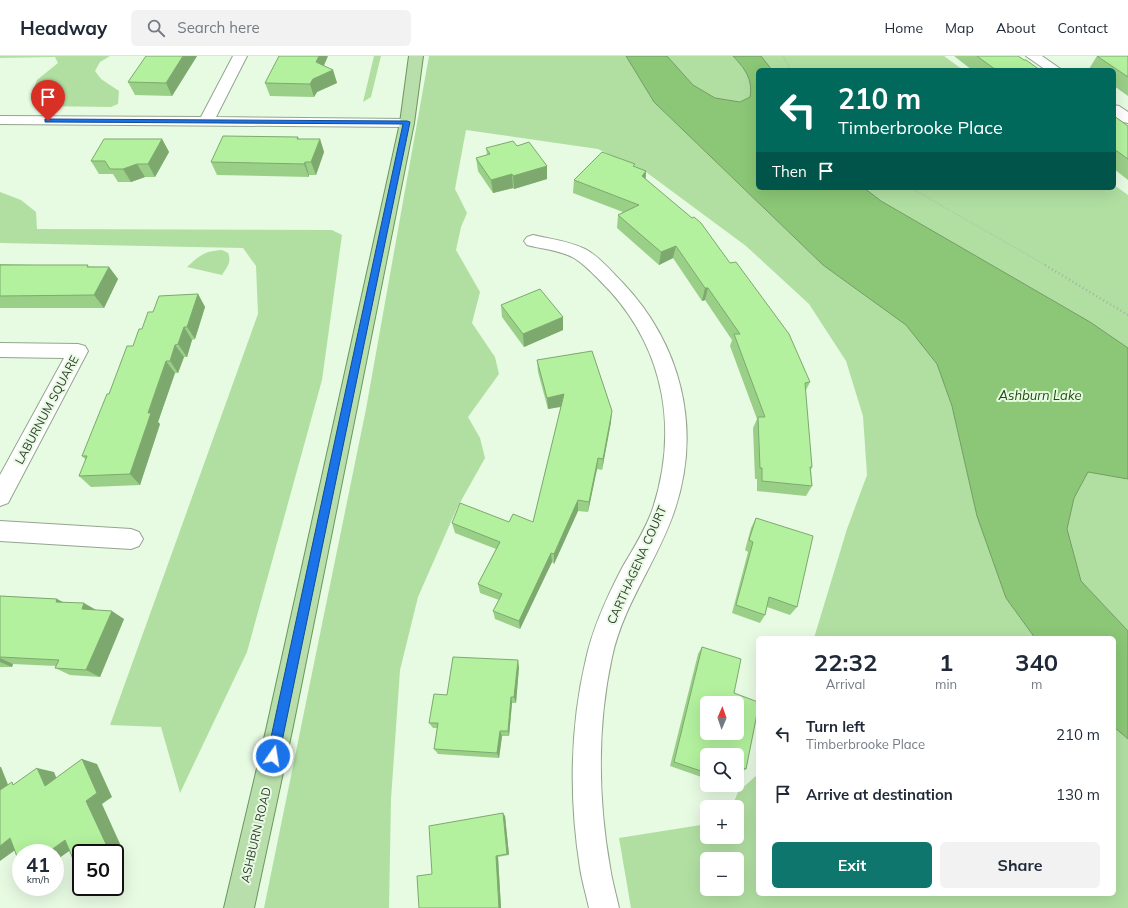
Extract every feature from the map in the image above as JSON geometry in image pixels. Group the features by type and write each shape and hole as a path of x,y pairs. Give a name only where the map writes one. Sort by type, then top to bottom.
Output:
{"main road":[{"name":"ASHBURN ROAD","path":"239,908 281,718 407,122 416,56"}],"street":[{"path":"206,122 240,56"},
{"path":"1037,59 1060,56"},
{"path":"1037,59 1052,68"},
{"path":"1116,110 1128,119"},
{"path":"0,120 407,122"},
{"name":"CARTHAGENA COURT","path":"533,241 582,254 615,285 634,306 650,330 662,356 671,384 675,409 677,432 675,457 664,509 611,617 599,656 591,698 586,748 587,802 594,860 604,908"},
{"name":"LABURNUM SQUARE","path":"0,350 78,351 0,496"},
{"path":"0,531 131,539"}],"path":[{"path":"783,56 790,68"},
{"path":"915,190 1029,255 1128,315"}],"shaded area":[{"path":"0,56 110,56 100,62 95,71 101,79 119,91 118,104 111,107 39,106 32,94 37,80 58,63 55,57 0,58"},
{"path":"374,56 381,56 371,97 363,102"},
{"path":"429,56 626,56 654,102 823,265 906,325 937,364 952,406 977,516 1006,598 1034,636 815,636 847,529 867,475 863,416 846,361 809,304 746,246 646,172 598,149 466,130 455,189 467,213 461,227 456,250 480,292 472,323 495,357 499,374 468,417 480,438 485,458 457,508 418,597 400,670 391,799 389,908 264,908 366,409"},
{"path":"667,56 733,56 747,75 751,91 750,97 741,102 715,98 693,85"},
{"path":"761,56 944,56 960,68 770,68"},
{"path":"1116,186 1128,195 1128,348 1090,322 881,201 867,190 1116,190"},
{"path":"0,192 21,200 36,212 37,229 332,230 342,235 322,380 247,652 180,793 161,727 110,725 258,314 256,266 243,248 0,243"},
{"path":"222,250 228,253 229,259 222,275 187,267 203,254 211,251"},
{"path":"1088,472 1128,479 1128,631 1081,581 1067,529 1074,498"},
{"path":"1116,729 1128,739 1128,908 631,908 619,838 700,825 700,844 744,844 744,800 735,800 738,792 744,792 744,787 756,776 756,896 1116,896"}],"water":[{"name":"Ashburn Lake","path":"626,56 667,56 693,85 715,98 740,102 750,97 751,91 747,75 733,56 761,56 770,68 756,68 756,190 867,190 881,201 1090,322 1128,348 1128,479 1088,472 1074,498 1067,529 1081,581 1128,631 1128,739 1116,729 1116,636 1034,636 1006,598 977,516 952,406 937,364 906,325 823,265 654,102"}],"building":[{"path":"146,56 183,56 166,83 128,82"},
{"path":"279,56 319,56 316,62 333,70 313,79 310,84 265,83"},
{"path":"977,56 1018,56 1037,68 993,68"},
{"path":"1097,56 1128,56 1128,77"},
{"path":"1116,117 1128,126 1128,159 1116,150"},
{"path":"223,136 298,137 297,139 320,139 311,162 305,162 304,164 211,162"},
{"path":"104,139 162,139 148,164 137,164 123,169 110,169 105,161 91,161"},
{"path":"513,141 517,146 529,142 547,166 513,176 512,174 491,180 476,158 490,154 486,148"},
{"path":"602,152 635,164 633,166 646,171 642,176 692,218 694,217 701,223 730,263 736,262 789,334 810,382 805,383 812,467 810,467 812,486 762,481 758,417 765,417 734,334 740,334 708,288 705,288 676,246 661,252 618,215 639,205 574,180"},
{"path":"0,265 88,265 87,267 109,267 94,295 0,296"},
{"path":"540,289 563,317 523,334 501,305"},
{"path":"198,294 187,327 184,327 178,344 175,345 170,361 166,361 148,413 151,413 130,474 79,476 87,456 82,456 107,394 109,394 127,346 133,346 139,329 142,329 148,312 153,312 159,296"},
{"path":"592,351 612,411 603,459 598,458 589,502 578,500 554,554 551,553 519,621 493,611 502,594 478,584 500,542 452,523 460,503 509,522 513,514 533,522 564,394 547,398 537,360"},
{"path":"756,518 813,536 797,607 769,597 765,615 736,605 753,542 749,540"},
{"path":"0,596 57,599 56,602 84,603 82,609 112,611 86,670 55,668 59,660 0,657"},
{"path":"702,647 741,659 734,693 742,696 700,696 700,740 744,740 744,697 756,701 756,719 746,769 744,768 744,748 700,748 700,771 674,762"},
{"path":"453,657 518,660 514,697 511,697 508,731 500,731 497,753 434,749 438,723 429,723 434,694 447,695"},
{"path":"82,759 97,793 86,801 106,844 72,844 72,857 65,840 59,844 12,844 10,838 0,846 0,790 12,782 13,785 37,768 45,786"},
{"path":"503,813 507,854 496,856 499,908 419,908 417,876 432,874 429,826"}],"route":[{"path":"48,121 407,122 273,756"}]}
